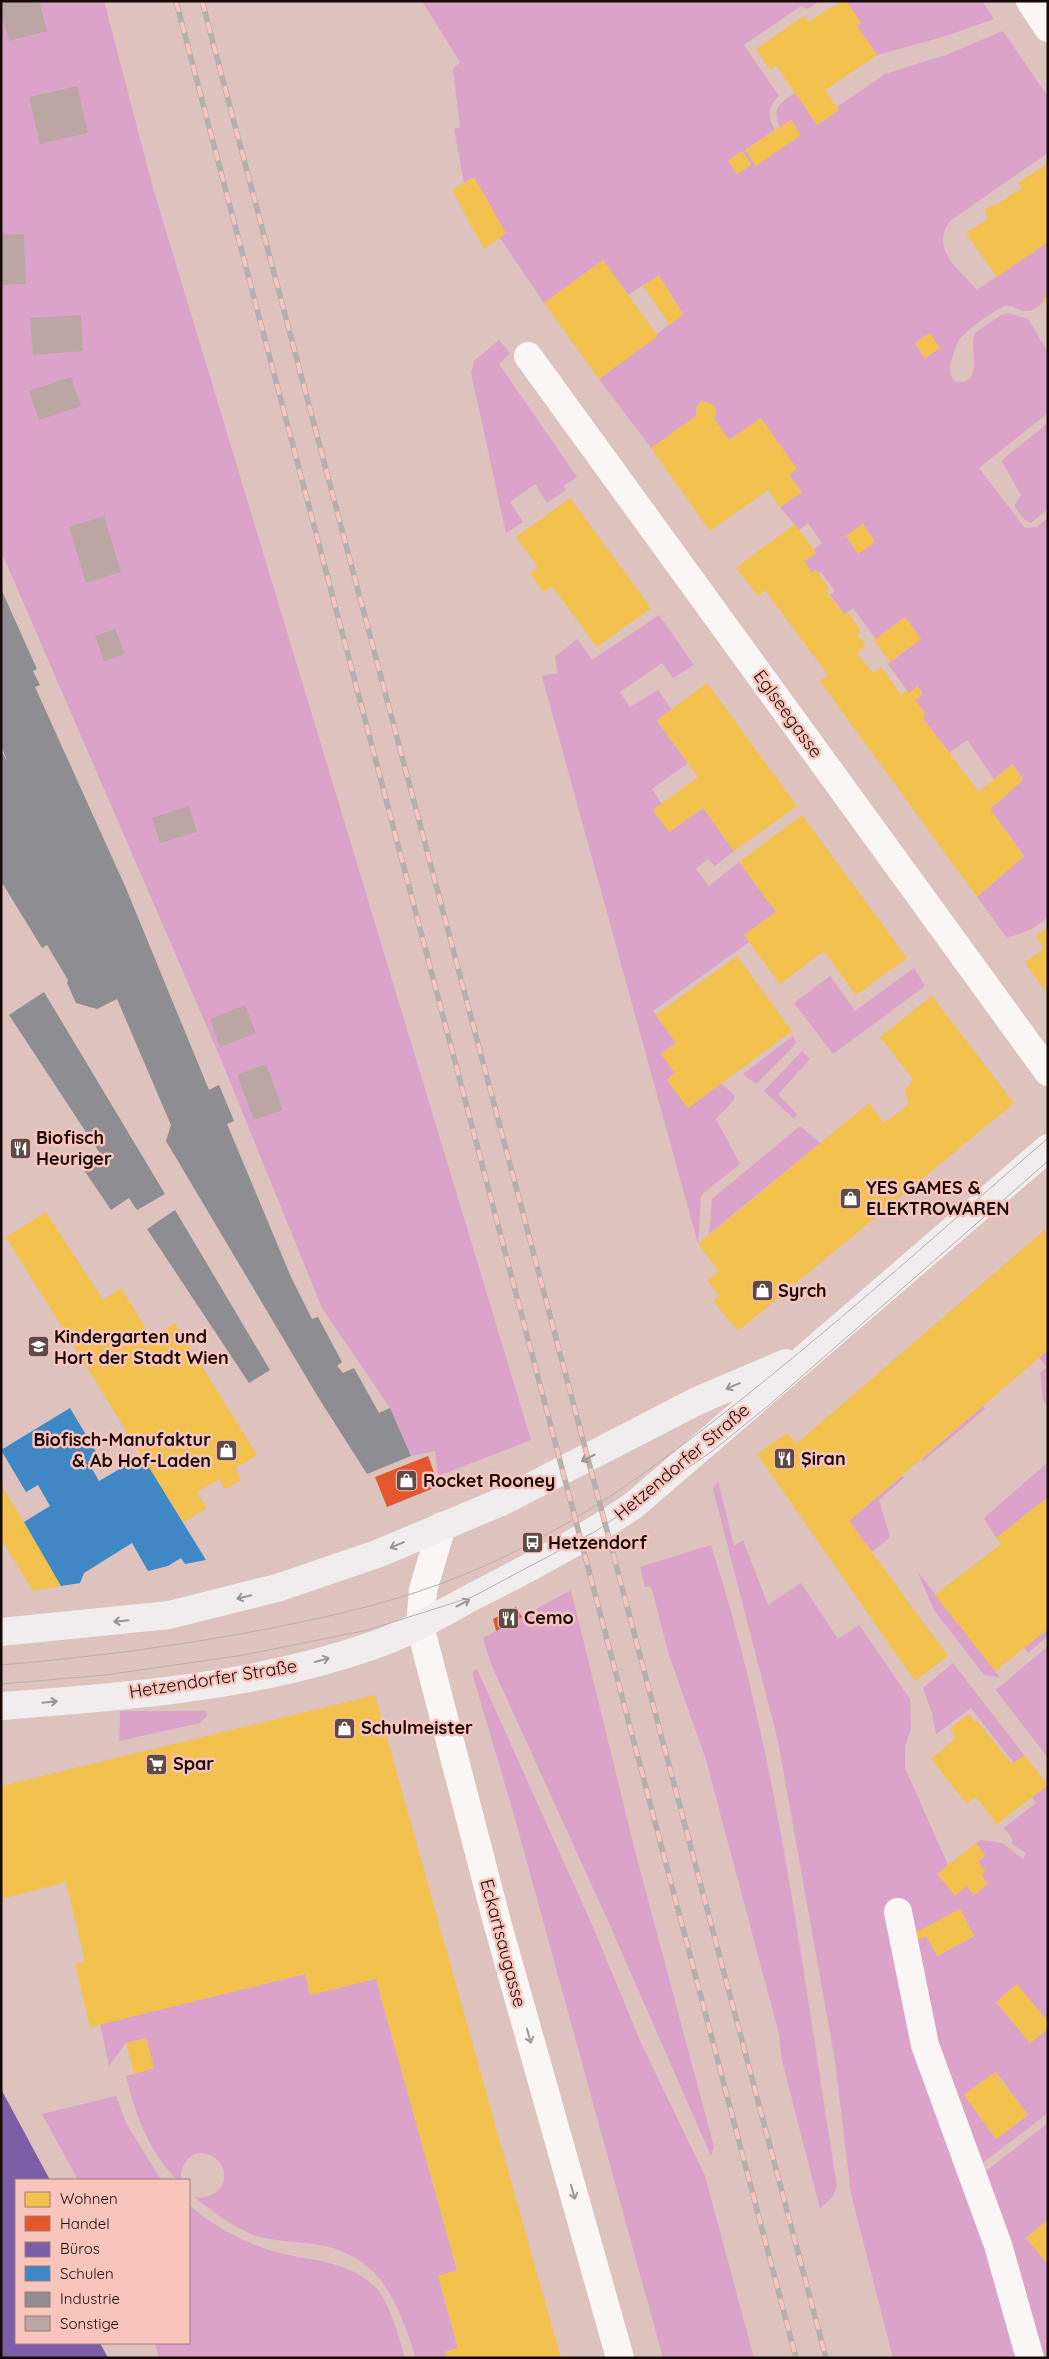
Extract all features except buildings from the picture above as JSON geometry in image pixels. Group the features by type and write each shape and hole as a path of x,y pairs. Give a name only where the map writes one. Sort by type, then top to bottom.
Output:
{"main road":[{"name":"Hetzendorfer Straße","path":"1,1706 154,1692 270,1674 371,1646 420,1626 577,1543 634,1505 1048,1148"},
{"name":"Hetzendorfer Straße","path":"1,1632 170,1615 276,1588 377,1554 501,1502 697,1401 810,1352"}],"street":[{"path":"1030,1 1048,28"},
{"name":"Eglseegasse","path":"528,356 1048,1072"},
{"name":"Eckartsaugasse","path":"442,1526 423,1590 420,1626 497,1922 620,2358"},
{"path":"898,1912 925,2046 998,2245 1030,2358"}],"shaded area":[{"path":"1,1 104,1 153,188 531,1440 438,1476 435,1451 411,1456 390,1408 322,1308 220,1057 1,551"},
{"path":"422,1 819,1 808,9 801,6 744,45 779,96 775,100 770,112 775,130 745,150 800,135 791,120 780,127 776,115 781,103 795,93 817,125 839,110 837,107 885,74 946,55 1003,31 1048,97 1048,153 951,220 945,230 943,240 949,258 977,290 1048,242 1048,295 1046,298 1032,310 1024,311 1006,306 981,321 959,340 950,368 953,380 956,382 965,381 970,378 974,364 973,340 975,333 1001,315 1008,313 1028,319 1048,352 1048,413 979,468 1025,528 1037,527 1048,517 1048,917 1032,929 1007,938 977,897 1024,856 990,809 1023,779 1012,764 994,779 967,740 949,753 922,717 925,714 915,700 923,693 917,686 909,693 888,664 921,639 905,617 876,639 853,608 844,614 830,595 835,591 821,572 818,573 815,570 812,573 804,561 816,553 814,549 822,543 808,523 799,530 780,507 802,492 789,475 797,469 761,418 729,440 714,419 716,409 712,404 702,401 697,406 696,416 651,448 599,379 683,314 659,275 628,295 603,260 544,303 500,238 505,233 474,177 464,183 454,129 460,127 453,69 460,62","holes":["742,151 751,164 737,174 728,161","930,333 939,348 925,358 915,343","863,524 875,542 858,553 846,536"]},
{"path":"846,1 982,1 994,19 946,36 877,55 857,26 861,23"},
{"path":"499,340 510,353 499,364 577,477 563,486 566,490 547,503 535,484 510,502 523,522 506,533 471,373 474,361"},
{"path":"1048,423 1048,509 1031,523 1025,520 1014,506 1021,495 1002,462 1004,458"},
{"path":"659,615 694,665 673,678 662,663 620,692 630,707 658,690 672,710 657,721 688,763 652,789 662,804 653,810 669,832 703,808 734,851 715,866 708,859 696,869 709,886 739,862 776,912 745,935 749,942 653,1011 676,1043 661,1054 675,1073 667,1080 688,1108 721,1083 734,1095 734,1100 716,1119 740,1164 701,1195 698,1244 542,676 558,673 555,657 577,639 592,660"},
{"path":"914,968 925,986 833,1054 794,1003 830,976 855,1011"},
{"path":"793,1036 796,1042 794,1046 756,1084 743,1074"},
{"path":"802,1051 810,1059 778,1094 797,1114 794,1119 764,1091"},
{"path":"800,1126 820,1143 709,1234 712,1199"},
{"path":"1048,1350 1048,1403 1046,1404 1043,1400 1040,1373 1047,1367 1039,1358"},
{"path":"983,1406 985,1409 923,1461 922,1459"},
{"path":"1048,1462 1048,1497 996,1538 984,1518"},
{"path":"902,1476 904,1478 879,1500 890,1537 872,1552 849,1521"},
{"path":"718,1481 734,1546 743,1540 768,1605 801,1583 838,1639 859,1625 910,1699 911,1728 905,1746 905,1768 948,1865 938,1874 955,1896 966,1886 974,1895 988,1884 981,1875 985,1871 978,1861 985,1855 976,1843 981,1840 1002,1843 1023,1859 1026,1853 1012,1844 1012,1838 1004,1828 1036,1803 1032,1797 1048,1785 1048,2022 996,2002 1030,2043 1048,2029 1048,2113 975,2169 1020,2358 893,2358 851,2194 835,2061 778,1741 713,1489","holes":["960,1909 974,1936 938,1956 926,1936 913,1935","996,2072 1028,2115 996,2139 964,2095"]},
{"path":"711,1545 734,1623 754,1703 786,1863 837,2186 833,2196 820,2209 782,2060 779,2034 706,1760 669,1655 651,1586 645,1587 640,1567"},
{"path":"917,1571 1000,1677 984,1675 934,1610"},
{"path":"571,1590 635,1851 714,2147 711,2156 608,1921 491,1664 483,1638"},
{"path":"1048,1629 1048,1636 1028,1653 1024,1647"},
{"path":"1048,1646 1048,1758 996,1690"},
{"path":"953,1663 1024,1755 1014,1763 971,1708 936,1734 932,1713 923,1688"},
{"path":"477,1669 593,1927 641,2043 705,2176 754,2358 663,2358 514,1815 473,1676 473,1671"},
{"path":"120,1711 206,1711 207,1716 200,1723 119,1741"},
{"path":"305,1974 376,1979 457,2270 438,2276 458,2348 445,2352 446,2358 416,2358 401,2318 383,2283 371,2269 356,2258 337,2249 314,2244 275,2240 251,2234 228,2222 194,2197 205,2197 220,2189 224,2178 222,2167 215,2158 204,2153 198,2153 188,2159 183,2166 181,2179 176,2179 167,2169 144,2132 126,2076 154,2068 146,2038 126,2043 109,2066 100,2024"},
{"path":"116,2096 126,2123 160,2179 77,2179 42,2114"},
{"path":"1048,2123 1048,2219 1026,2238 1048,2264 1048,2358 1036,2358 978,2177"},
{"path":"190,2206 218,2226 249,2243 272,2251 338,2265 362,2276 379,2291 384,2299 393,2319 405,2358 159,2358 155,2344 190,2344"}],"tram line":[{"path":"1,1665 174,1645 301,1622 372,1606 418,1592 504,1557 544,1536 620,1490 692,1437 763,1382 835,1322 1048,1138"},
{"path":"1,1684 105,1675 244,1655 368,1630 472,1597 596,1531 711,1452 768,1406 1048,1161"}],"railway":[{"path":"176,1 796,2358"},
{"path":"202,1 826,2358"}],"place":[{"name":"Biofisch Heuriger","path":"20,1148"},
{"name":"YES GAMES & ELEKTROWAREN","path":"850,1198"},
{"name":"Syrch","path":"762,1291"},
{"name":"Kindergarten und Hort der Stadt Wien","path":"38,1347"},
{"name":"Biofisch-Manufaktur & Ab Hof-Laden","path":"227,1450"},
{"name":"Şiran","path":"785,1459"},
{"name":"Rocket Rooney","path":"407,1481"},
{"name":"Hetzendorf","path":"532,1543"},
{"name":"Cemo","path":"508,1618"},
{"name":"Schulmeister","path":"345,1728"},
{"name":"Spar","path":"157,1764"}]}
